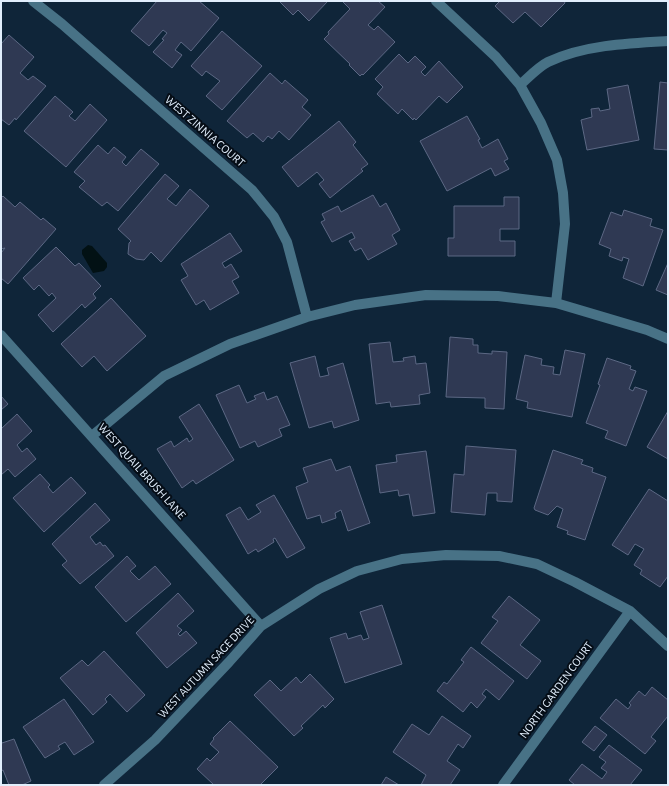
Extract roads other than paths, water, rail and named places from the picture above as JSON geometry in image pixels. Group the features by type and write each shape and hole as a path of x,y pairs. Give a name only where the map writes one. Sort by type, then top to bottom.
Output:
{"street":[{"name":"WEST ZINNIA COURT","path":"33,1 62,24 252,190 274,217 287,242 307,317"},
{"path":"436,1 496,57 520,85 541,123 557,160 563,193 564,224 556,303"},
{"path":"520,85 547,62 575,53 615,44 668,40"},
{"path":"93,435 164,376 230,344 307,317 355,305 426,295 498,296 556,303 646,330 668,339"},
{"name":"WEST QUAIL BRUSH LANE","path":"1,335 93,435 261,626"},
{"name":"WEST AUTUMN SAGE DRIVE","path":"104,785 155,740 261,626 319,589 357,571 402,558 446,555 499,556 537,564 630,611 668,646"},
{"name":"NORTH GARDEN COURT","path":"503,785 630,611"}]}
